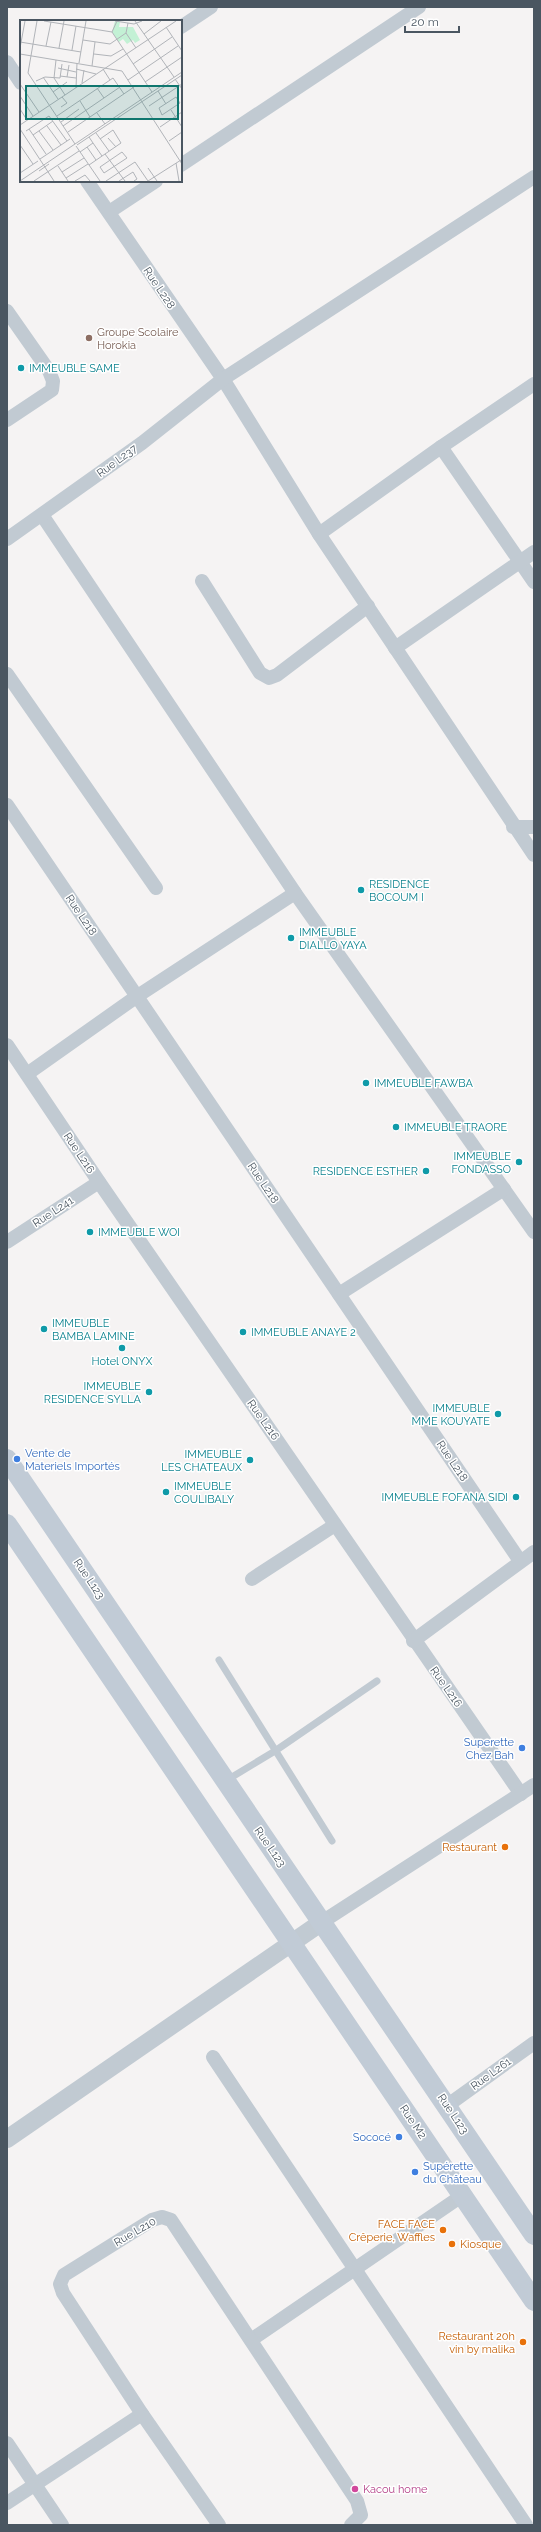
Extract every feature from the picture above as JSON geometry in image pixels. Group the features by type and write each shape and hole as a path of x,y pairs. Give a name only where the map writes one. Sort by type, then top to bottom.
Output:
{"main road":[{"name":"Rue L123","path":"7,1458 225,1782 448,2105 534,2235"},
{"path":"7,1524 292,1942"},
{"name":"Rue M2","path":"292,1942 534,2301"}],"street":[{"path":"182,26 211,7"},
{"path":"182,163 419,7"},
{"path":"7,62 20,82"},
{"name":"Rue L237","path":"7,539 142,443 223,380 534,177"},
{"name":"Rue L228","path":"88,182 223,380 319,534 513,827 534,855"},
{"path":"109,212 154,182"},
{"path":"7,311 49,371 53,381 52,390 7,420"},
{"path":"319,534 441,447 534,384"},
{"path":"441,447 534,582"},
{"path":"42,515 295,894 534,1232"},
{"path":"395,648 519,560 534,552"},
{"path":"202,581 260,673 269,678 277,675 368,606"},
{"path":"7,674 156,888"},
{"name":"Rue L218","path":"7,805 520,1561"},
{"path":"513,827 534,827"},
{"path":"26,1074 136,997 295,894"},
{"name":"Rue L216","path":"7,1045 99,1182 413,1640 521,1794"},
{"name":"Rue L241","path":"7,1242 99,1182"},
{"path":"339,1294 504,1189"},
{"path":"252,1579 335,1525"},
{"path":"413,1640 534,1552"},
{"path":"7,2139 292,1942 534,1785"},
{"name":"Rue L261","path":"448,2105 534,2043"},
{"path":"213,2057 356,2268 526,2525"},
{"path":"251,2340 463,2195"},
{"name":"Rue L210","path":"219,2525 142,2414 63,2293 60,2284 64,2275 152,2220 162,2217 172,2220 357,2501 361,2515 351,2525"},
{"path":"7,2503 142,2414"},
{"path":"7,2442 62,2525"}],"lane":[{"path":"219,1660 332,1841"},
{"path":"225,1782 276,1751 377,1681"}],"place":[{"name":"Groupe Scolaire Horokia","path":"89,338"},
{"name":"IMMEUBLE SAME","path":"21,368"},
{"name":"RESIDENCE BOCOUM I","path":"361,890"},
{"name":"IMMEUBLE DIALLO YAYA","path":"291,938"},
{"name":"IMMEUBLE FAWBA","path":"366,1083"},
{"name":"IMMEUBLE TRAORE","path":"396,1127"},
{"name":"IMMEUBLE FONDASSO","path":"519,1162"},
{"name":"RESIDENCE ESTHER","path":"426,1171"},
{"name":"IMMEUBLE WOI","path":"90,1232"},
{"name":"IMMEUBLE BAMBA LAMINE","path":"44,1329"},
{"name":"IMMEUBLE ANAYE 2","path":"243,1332"},
{"name":"Hotel ONYX","path":"122,1348"},
{"name":"IMMEUBLE RESIDENCE SYLLA","path":"149,1392"},
{"name":"IMMEUBLE MME KOUYATE","path":"498,1414"},
{"name":"Vente de Materiels Importés","path":"17,1459"},
{"name":"IMMEUBLE LES CHATEAUX","path":"250,1460"},
{"name":"IMMEUBLE COULIBALY","path":"166,1492"},
{"name":"IMMEUBLE FOFANA SIDI","path":"516,1497"},
{"name":"Superette Chez Bah","path":"522,1748"},
{"name":"Restaurant","path":"505,1847"},
{"name":"Sococé","path":"399,2137"},
{"name":"Supérette du Château","path":"415,2172"},
{"name":"FACE FACE Crêperie, Waffles","path":"443,2230"},
{"name":"Kiosque","path":"452,2244"},
{"name":"Restaurant 20h vin by malika","path":"523,2342"},
{"name":"Kacou home","path":"355,2489"}]}
